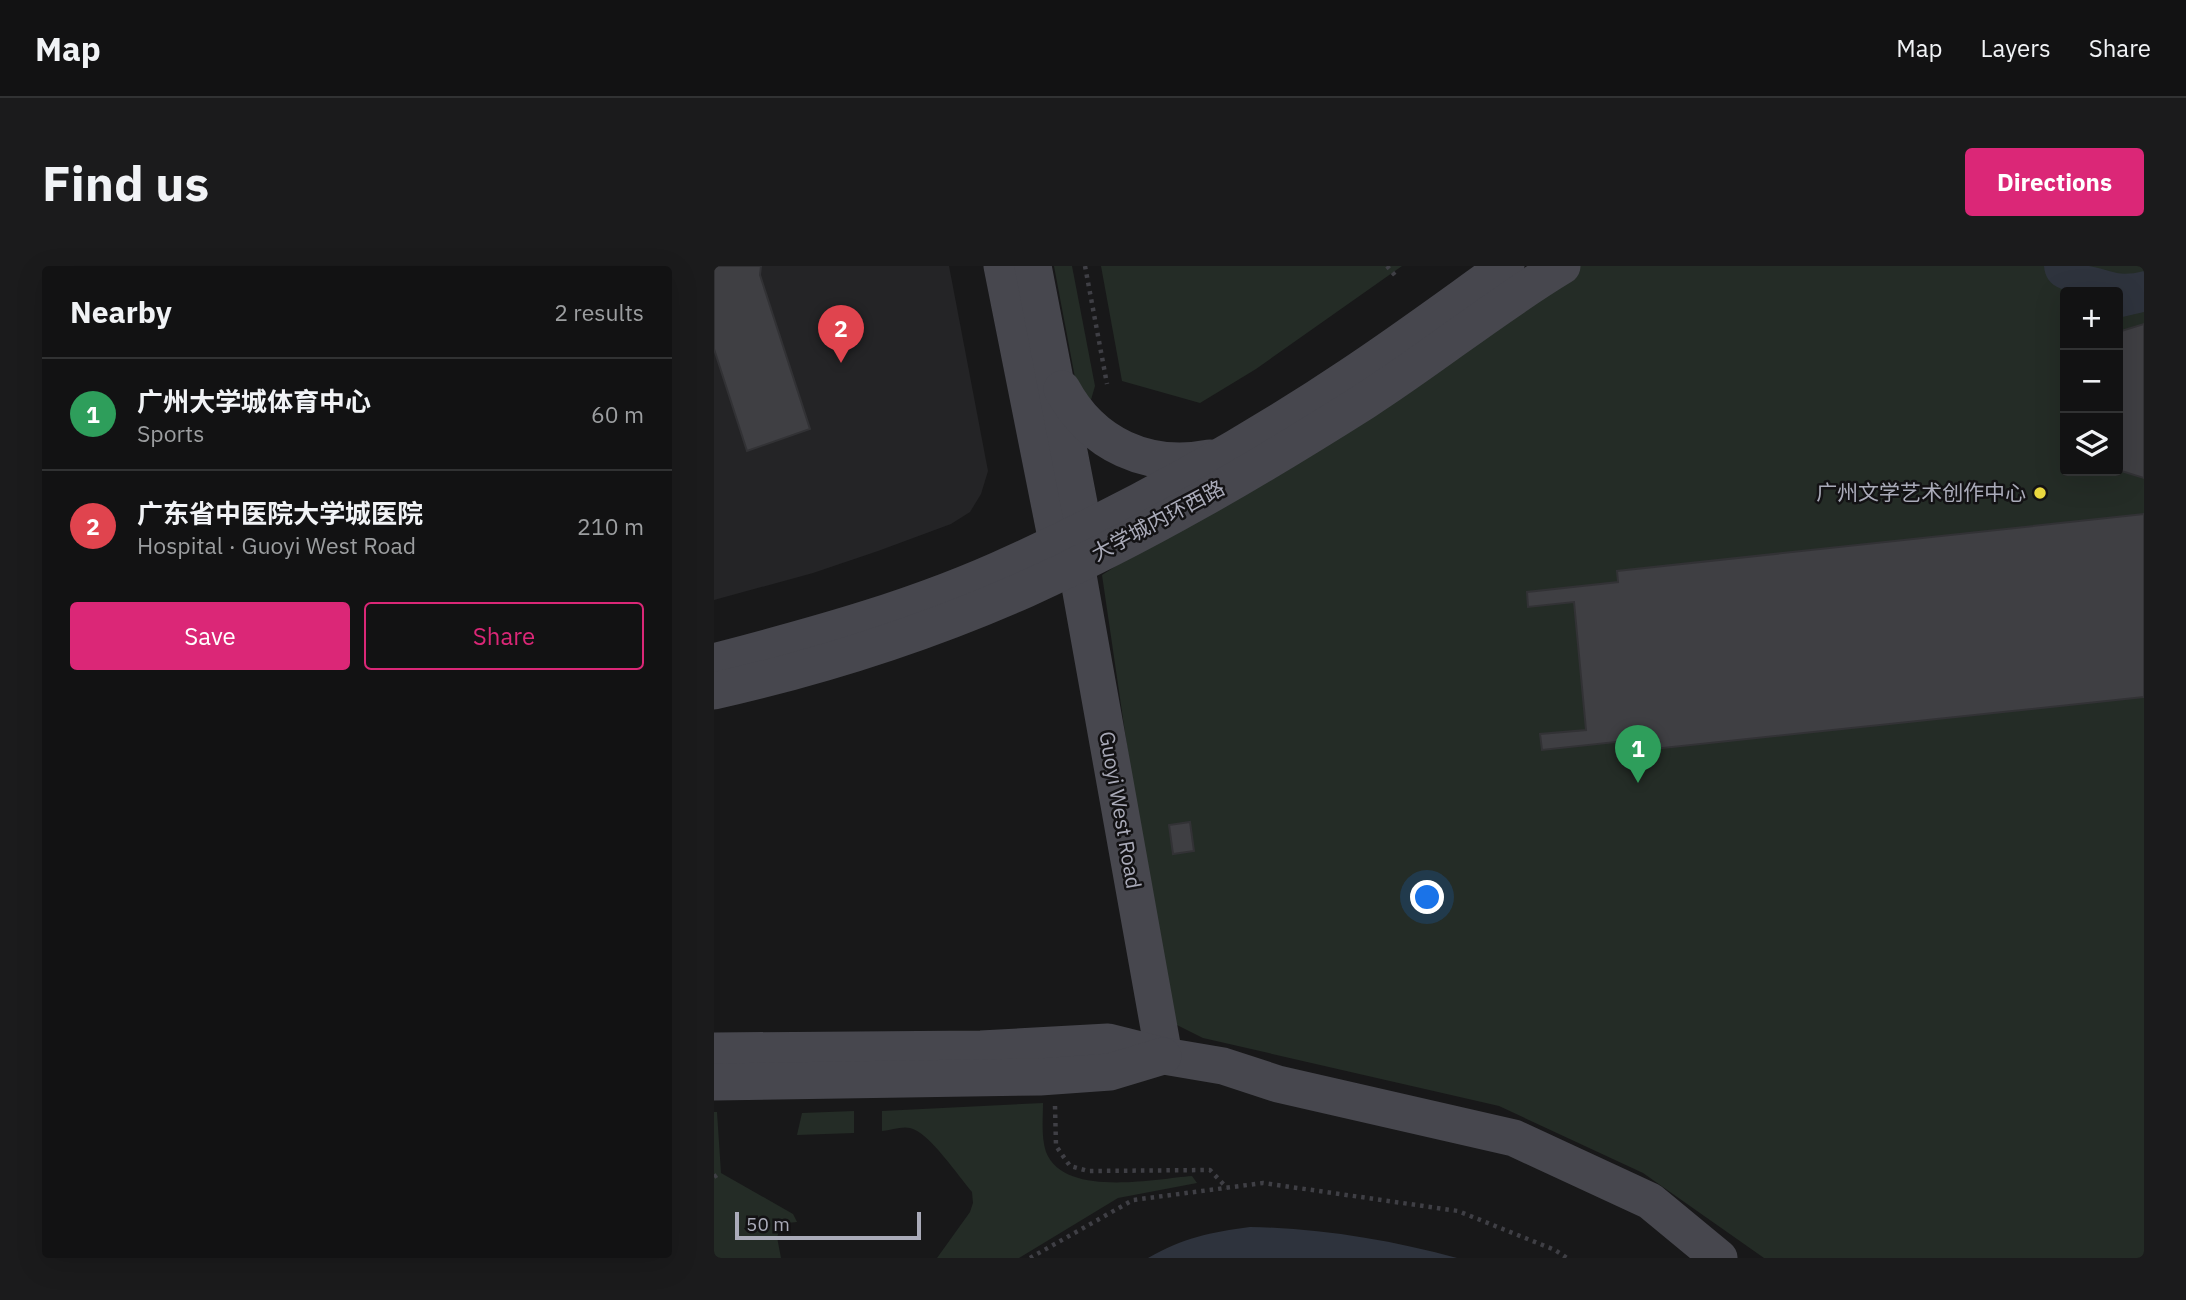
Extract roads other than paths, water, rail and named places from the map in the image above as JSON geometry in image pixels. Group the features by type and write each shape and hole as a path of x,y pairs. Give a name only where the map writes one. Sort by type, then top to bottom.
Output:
{"main road":[{"name":"Guoyi West Road","path":"1002,266 1072,545 1164,1056"},
{"name":"Guoyi West Road","path":"1033,266 1057,381 1072,545"},
{"name":"大学城内环西路","path":"714,691 844,656 1017,593 1072,545 1351,376 1506,266"},
{"name":"大学城内环西路","path":"714,662 836,629 1015,563 1072,545 1151,528 1367,400 1562,266"},
{"path":"1057,381 1085,423 1099,436 1128,452 1177,462 1221,455"},
{"path":"714,1051 981,1049 1108,1042 1164,1056 1223,1066 1278,1084 1514,1138 1650,1201 1719,1258"},
{"path":"714,1082 1040,1077 1110,1072 1164,1056"}],"place":[{"name":"广东省中医院大学城医院","path":"841,363"},
{"name":"广州文学艺术创作中心","path":"2040,493"},
{"name":"广州大学城体育中心","path":"1638,783"}]}
